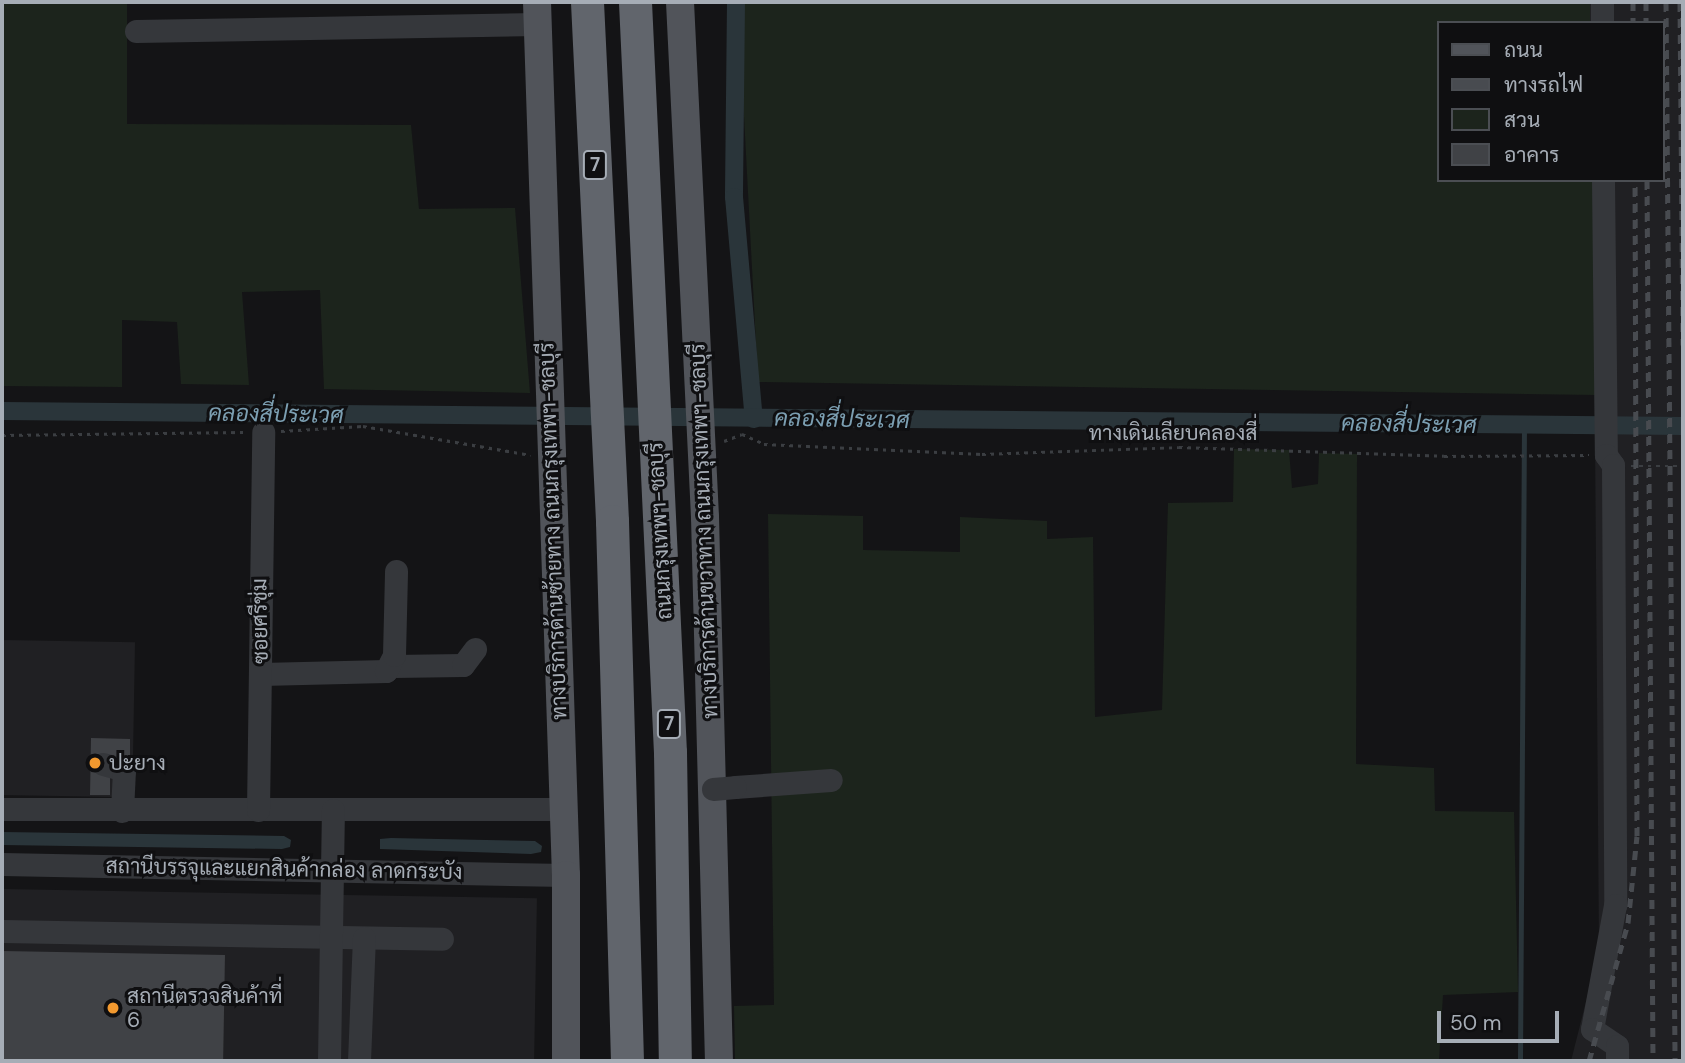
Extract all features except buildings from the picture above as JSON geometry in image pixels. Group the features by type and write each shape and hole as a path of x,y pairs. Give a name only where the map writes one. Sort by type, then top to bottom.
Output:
{"highway":[{"name":"7","path":"587,2 612,521 627,1061"},
{"name":"ถนนกรุงเทพฯ-ชลบุรี","path":"635,2 670,752 674,1061"}],"main road":[{"name":"ทางบริการด้านขวาทาง ถนนกรุงเทพฯ-ชลบุรี","path":"680,2 705,517 724,788 719,1061"},
{"name":"ทางบริการด้านซ้ายทาง ถนนกรุงเทพฯ-ชลบุรี","path":"537,13 566,875 566,1061"}],"street":[{"path":"1602,2 1602,21"},
{"path":"136,31 537,13"},
{"path":"1603,182 1615,905 1592,1029 1617,1046 1617,1061"},
{"name":"ซอยศรีชุ่ม","path":"258,810 263,432"},
{"path":"393,666 396,571"},
{"path":"261,674 380,673 393,666 463,665 475,649"},
{"path":"103,764 124,769 122,811"},
{"path":"724,788 831,780"},
{"path":"2,809 563,809"},
{"path":"329,1061 333,810"},
{"name":"สถานีบรรจุและแยกสินค้ากล่อง ลาดกระบัง","path":"2,864 566,875"},
{"path":"2,931 442,939"},
{"path":"359,1061 364,938"}],"path":[{"name":"ทางเดินเลียบคลองสี่","path":"741,434 764,444 982,454 1179,447 1609,460 1683,467"}],"shaded area":[{"path":"1590,2 1683,2 1683,1061 1571,1061 1599,950 1593,182 1664,182 1664,21 1590,21"},
{"path":"2,640 135,642 132,797 2,795"},
{"path":"2,832 284,836 291,840 290,847 282,849 2,845"},
{"path":"380,839 535,841 542,846 541,852 531,854 380,849"},
{"path":"2,889 537,898 534,1061 2,1061"}],"green space":[{"path":"2,2 127,2 127,124 411,125 419,209 515,208 530,393 324,389 320,290 242,292 249,385 181,384 177,322 122,320 122,387 2,386"},
{"path":"738,2 1590,2 1590,21 1436,21 1436,182 1593,182 1596,395 758,382"},
{"path":"1234,449 1289,450 1292,488 1318,484 1319,453 1357,454 1356,764 1434,768 1435,811 1514,812 1518,992 1443,995 1439,1061 735,1061 734,1006 774,1005 768,514 863,516 863,550 960,552 960,517 1047,521 1047,539 1093,537 1095,717 1162,710 1168,503 1233,502"}],"waterway":[{"path":"736,2 734,197 754,419"},
{"name":"คลองสี่ประเวศ","path":"2,411 1683,426"},
{"path":"1520,1061 1524,427"}],"railway":[{"path":"1633,2 1633,21"},
{"path":"1646,2 1646,21"},
{"path":"1666,2 1675,1061"},
{"path":"1680,2 1683,345"},
{"path":"1589,1061 1628,923 1637,836 1635,182"},
{"path":"1647,182 1653,1061"}],"place":[{"name":"ปะยาง","path":"95,763"},
{"name":"สถานีตรวจสินค้าที่ 6","path":"113,1008"}]}
